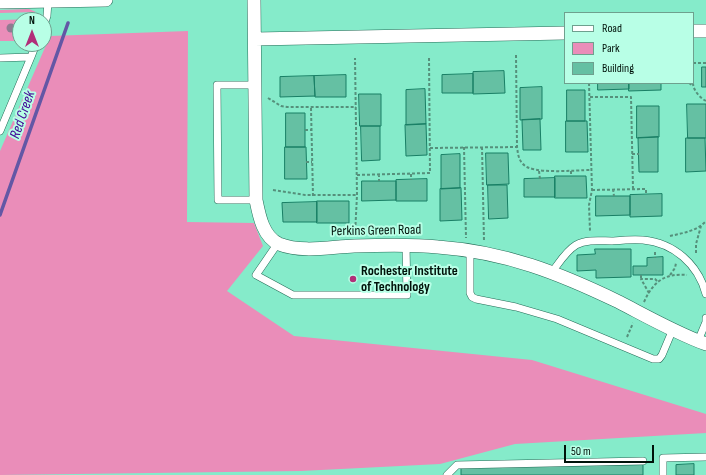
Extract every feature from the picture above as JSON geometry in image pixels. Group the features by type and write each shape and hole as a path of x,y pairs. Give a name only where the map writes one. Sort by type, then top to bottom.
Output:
{"street":[{"path":"0,2 106,0"},
{"path":"254,0 256,200 259,216 268,234 278,243"},
{"path":"694,31 706,31"},
{"path":"255,39 564,34"},
{"name":"Perkins Green Road","path":"278,243 305,249 406,245 484,252 520,261 552,272 610,298 702,343"}],"lane":[{"path":"47,12 48,1"},
{"path":"0,131 33,52"},
{"path":"0,58 31,57"},
{"path":"254,87 217,85 218,200 256,200"},
{"path":"552,272 567,253 576,245 583,242 643,240 659,243 681,255 699,273 706,294"},
{"path":"278,243 256,275 293,296 406,295 406,245"},
{"path":"468,250 470,293 472,298 516,307 557,319 653,359 659,359 662,355 673,329"},
{"path":"702,343 706,318"},
{"path":"663,475 663,458 706,457"},
{"path":"447,475 457,465 643,461"}],"path":[{"path":"516,55 518,158 527,168 539,171 591,170"},
{"path":"357,175 430,173 429,57"},
{"path":"355,58 357,175 355,246"},
{"path":"694,63 706,63"},
{"path":"589,84 592,190 589,205 590,231"},
{"path":"690,84 702,99 706,101"},
{"path":"254,87 281,106 311,108 356,107"},
{"path":"590,97 631,97 633,189"},
{"path":"311,108 313,196"},
{"path":"632,122 637,122"},
{"path":"305,130 312,130"},
{"path":"464,147 468,250"},
{"path":"482,147 484,252"},
{"path":"430,148 517,147"},
{"path":"632,154 638,154"},
{"path":"306,162 312,162"},
{"path":"570,170 571,176"},
{"path":"539,171 540,178"},
{"path":"379,174 379,181"},
{"path":"411,174 411,180"},
{"path":"613,189 614,196"},
{"path":"592,190 646,189 646,194"},
{"path":"273,190 313,196 357,195"},
{"path":"670,236 692,230 701,226 706,221"},
{"path":"696,253 698,235 701,226"},
{"path":"642,306 649,293 658,282 670,275 675,268 677,260"},
{"path":"641,275 641,279 649,293"},
{"path":"655,275 655,279 658,282"},
{"path":"670,275 692,277"},
{"path":"641,279 655,279"}],"shaded area":[{"name":"Rochester Institute of Technology","path":"0,0 706,0 706,475 0,475"}],"green space":[{"path":"29,9 36,12 0,13 0,10"},
{"path":"0,20 12,20 12,41 0,41"},
{"path":"188,31 187,222 254,223 263,246 227,291 294,336 532,360 706,414 706,433 515,444 440,464 301,471 0,475 0,151 43,52 52,52 52,36"}],"building":[{"path":"702,67 706,67 706,87 702,87"},
{"path":"504,71 505,93 473,94 473,72"},
{"path":"473,74 473,93 442,93 442,75"},
{"path":"346,75 346,97 315,97 314,76"},
{"path":"314,76 315,96 280,97 280,77"},
{"path":"598,84 629,84 629,89 598,90"},
{"path":"629,84 661,84 661,90 629,91"},
{"path":"542,87 542,119 520,120 520,88"},
{"path":"425,89 426,124 406,125 406,90"},
{"path":"567,90 585,90 585,121 567,121"},
{"path":"359,94 381,94 381,126 360,126"},
{"path":"687,104 706,104 706,138 688,138"},
{"path":"637,106 659,106 659,137 637,138"},
{"path":"286,113 305,113 305,147 286,147"},
{"path":"540,119 541,150 523,150 522,120"},
{"path":"566,121 587,121 588,152 566,152"},
{"path":"426,124 427,155 406,156 405,125"},
{"path":"361,126 380,126 380,160 362,161"},
{"path":"658,137 658,172 639,172 638,138"},
{"path":"686,138 705,138 706,171 686,172"},
{"path":"285,147 306,147 307,179 285,179"},
{"path":"486,153 508,153 509,184 487,185"},
{"path":"460,154 460,188 441,189 441,155"},
{"path":"555,176 586,176 587,198 555,198"},
{"path":"555,178 555,197 524,197 524,179"},
{"path":"427,179 427,201 396,201 396,180"},
{"path":"362,181 396,181 396,200 362,201"},
{"path":"488,185 507,185 508,218 489,219"},
{"path":"461,188 462,220 440,221 440,189"},
{"path":"662,194 662,216 630,217 630,195"},
{"path":"596,196 630,196 630,215 596,216"},
{"path":"317,201 349,201 349,223 317,223"},
{"path":"317,202 317,222 283,222 282,203"},
{"path":"595,249 631,249 631,277 596,278 596,270 577,271 577,255 595,254"},
{"path":"663,257 663,275 633,275 633,266 647,266 647,258"},
{"path":"694,464 694,475 676,475 676,465"},
{"path":"643,465 643,475 461,475 461,468"}],"waterway":[{"name":"Red Creek","path":"0,215 68,23"}],"place":[{"name":"Rochester Institute of Technology","path":"353,279"}]}
